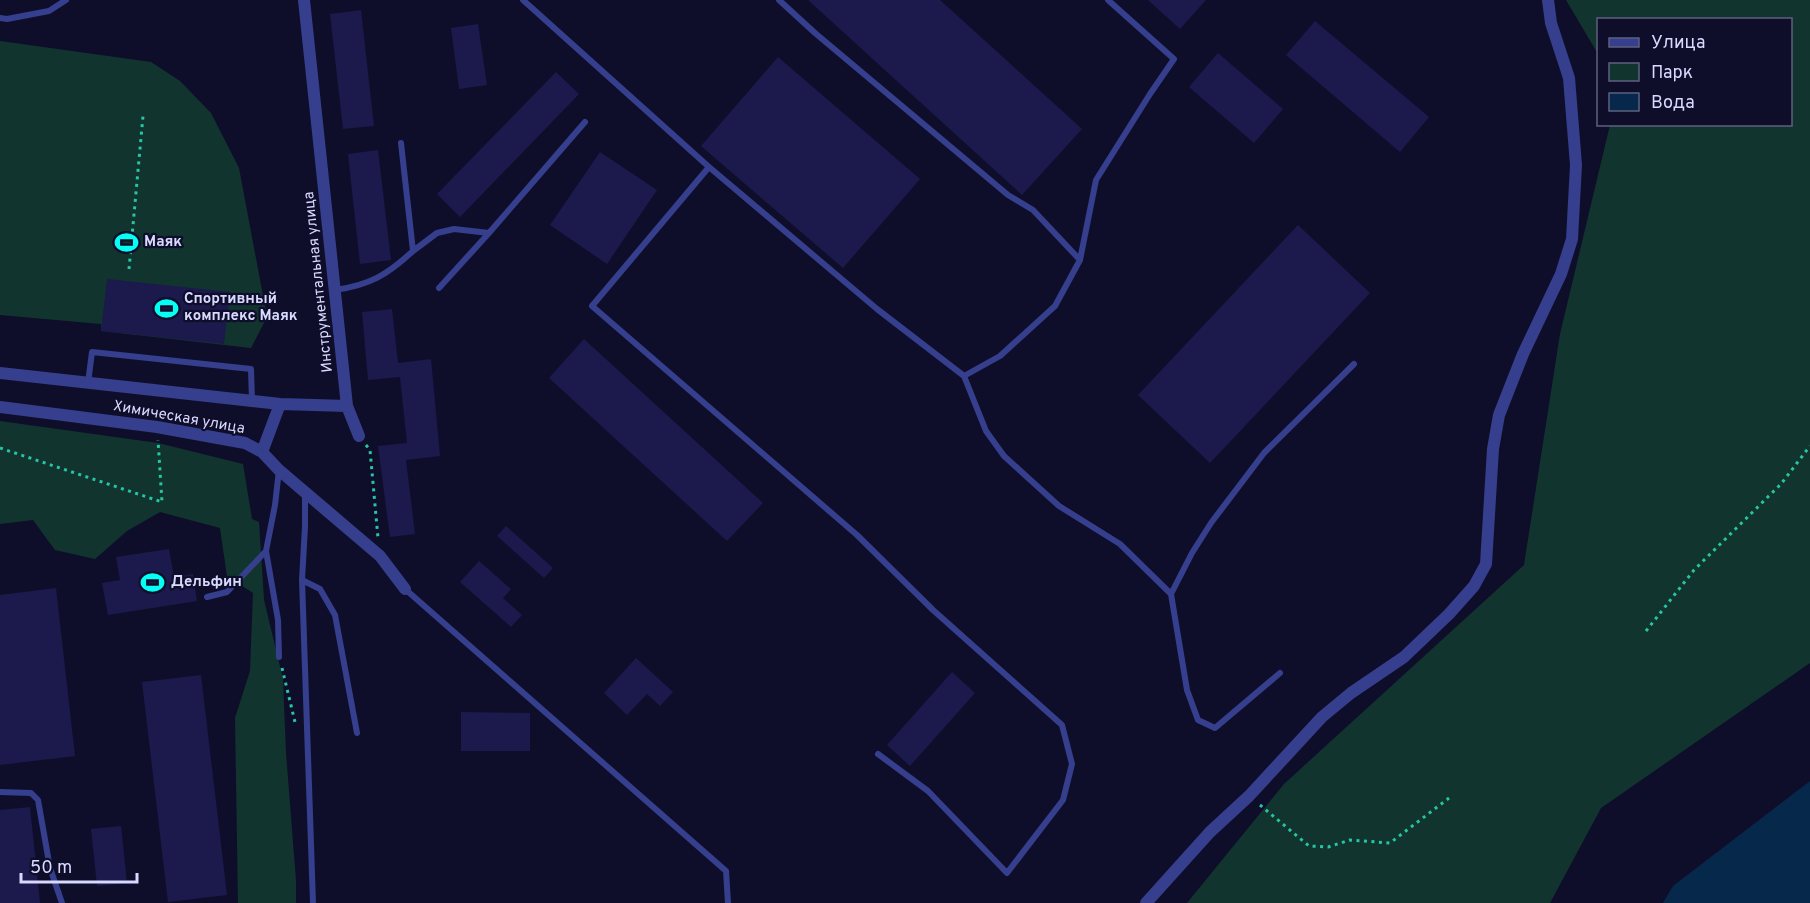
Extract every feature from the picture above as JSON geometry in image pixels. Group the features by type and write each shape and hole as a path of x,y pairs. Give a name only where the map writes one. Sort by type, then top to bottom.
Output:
{"street":[{"name":"Инструментальная улица","path":"304,0 347,406 359,436"},
{"path":"1146,903 1210,832 1249,796 1322,717 1351,693 1404,657 1449,614 1474,586 1486,564 1493,449 1499,414 1523,354 1561,274 1572,239 1576,165 1569,78 1551,23 1548,0"},
{"name":"Химическая улица","path":"0,373 280,404 347,406"},
{"path":"262,452 280,404"},
{"name":"Химическая улица","path":"0,407 158,427 245,443 262,452 279,470 380,556 405,588"}],"lane":[{"path":"0,18 7,19 49,11 66,0"},
{"path":"523,0 709,167 877,309 964,376 986,431 1004,456 1059,506 1120,544 1171,594 1187,690 1198,720 1215,728 1280,673"},
{"path":"780,0 815,33 1008,195 1033,210 1080,260"},
{"path":"964,376 1000,356 1055,306 1080,260 1096,180 1174,59 1108,0"},
{"path":"439,288 585,122"},
{"path":"400,142 413,251"},
{"path":"709,167 592,306 858,535 933,610 1062,725 1072,764 1063,800 1007,873 928,791 878,754"},
{"path":"334,290 358,287 392,270 437,233 454,229 489,233"},
{"path":"88,384 92,352 250,369 252,401"},
{"path":"1171,594 1192,553 1211,523 1264,453 1354,364"},
{"path":"279,470 266,551 278,620 279,657"},
{"path":"305,491 302,580 314,903"},
{"path":"207,597 227,591 266,551"},
{"path":"302,580 320,590 335,615 357,733"},
{"path":"405,588 726,871 728,903"},
{"path":"0,792 31,793 38,800 50,868 62,903"}],"path":[{"path":"129,269 142,116"},
{"path":"0,448 162,502 158,427"},
{"path":"359,436 370,450 380,556"},
{"path":"1646,631 1694,570 1781,484 1810,447"},
{"path":"279,657 293,717 297,725"},
{"path":"1249,796 1309,846 1328,847 1350,840 1390,843 1449,798"}],"green space":[{"path":"1566,0 1810,0 1810,663 1601,808 1550,903 1187,903 1284,784 1524,565 1560,334 1610,126 1792,126 1792,18 1597,18 1597,52"},
{"name":"Маяк","path":"0,41 151,62 180,81 211,113 239,168 267,317 251,348 101,331 101,324 0,315"},
{"path":"0,421 158,443 243,464 252,519 259,522 264,600 283,679 296,903 238,903 235,718 250,671 253,593 227,576 220,528 160,512 127,531 95,559 55,550 33,520 0,524"}],"water":[{"path":"1810,781 1810,903 1663,903 1673,886"}],"building":[{"path":"808,0 940,0 1082,129 1022,195"},
{"path":"1148,0 1206,0 1180,29"},
{"path":"361,10 374,126 343,129 330,14"},
{"path":"1315,21 1429,117 1400,152 1286,55"},
{"path":"478,24 487,85 459,89 451,28"},
{"path":"1218,53 1283,109 1254,143 1189,87"},
{"path":"778,57 920,179 843,268 701,146"},
{"path":"556,72 579,94 460,217 437,194"},
{"path":"378,150 391,260 360,264 348,154"},
{"path":"600,152 657,190 607,264 550,225"},
{"path":"1298,225 1370,293 1210,463 1138,395"},
{"name":"Спортивный комплекс Маяк","path":"107,279 230,292 224,344 101,331"},
{"path":"392,309 398,363 431,359 440,456 406,460 415,534 390,537 378,446 407,443 400,377 368,380 362,312"},
{"path":"584,339 763,503 727,541 549,378"},
{"path":"506,526 553,568 544,578 497,536"},
{"name":"Дельфин","path":"169,549 174,577 193,574 197,601 108,615 102,583 120,580 116,557"},
{"path":"479,561 511,589 503,598 522,615 511,627 460,582"},
{"path":"56,588 75,756 0,765 0,595"},
{"path":"636,658 673,692 660,706 647,694 627,715 604,693"},
{"path":"952,672 975,693 910,766 887,745"},
{"path":"201,675 227,895 168,902 142,682"},
{"path":"461,712 530,713 530,751 461,751"},
{"path":"30,807 40,903 0,903 0,810"},
{"path":"121,826 127,883 97,886 91,829"}],"place":[{"name":"Маяк","path":"126,242"},
{"name":"Спортивный комплекс Маяк","path":"166,308"},
{"name":"Дельфин","path":"153,582"}]}
